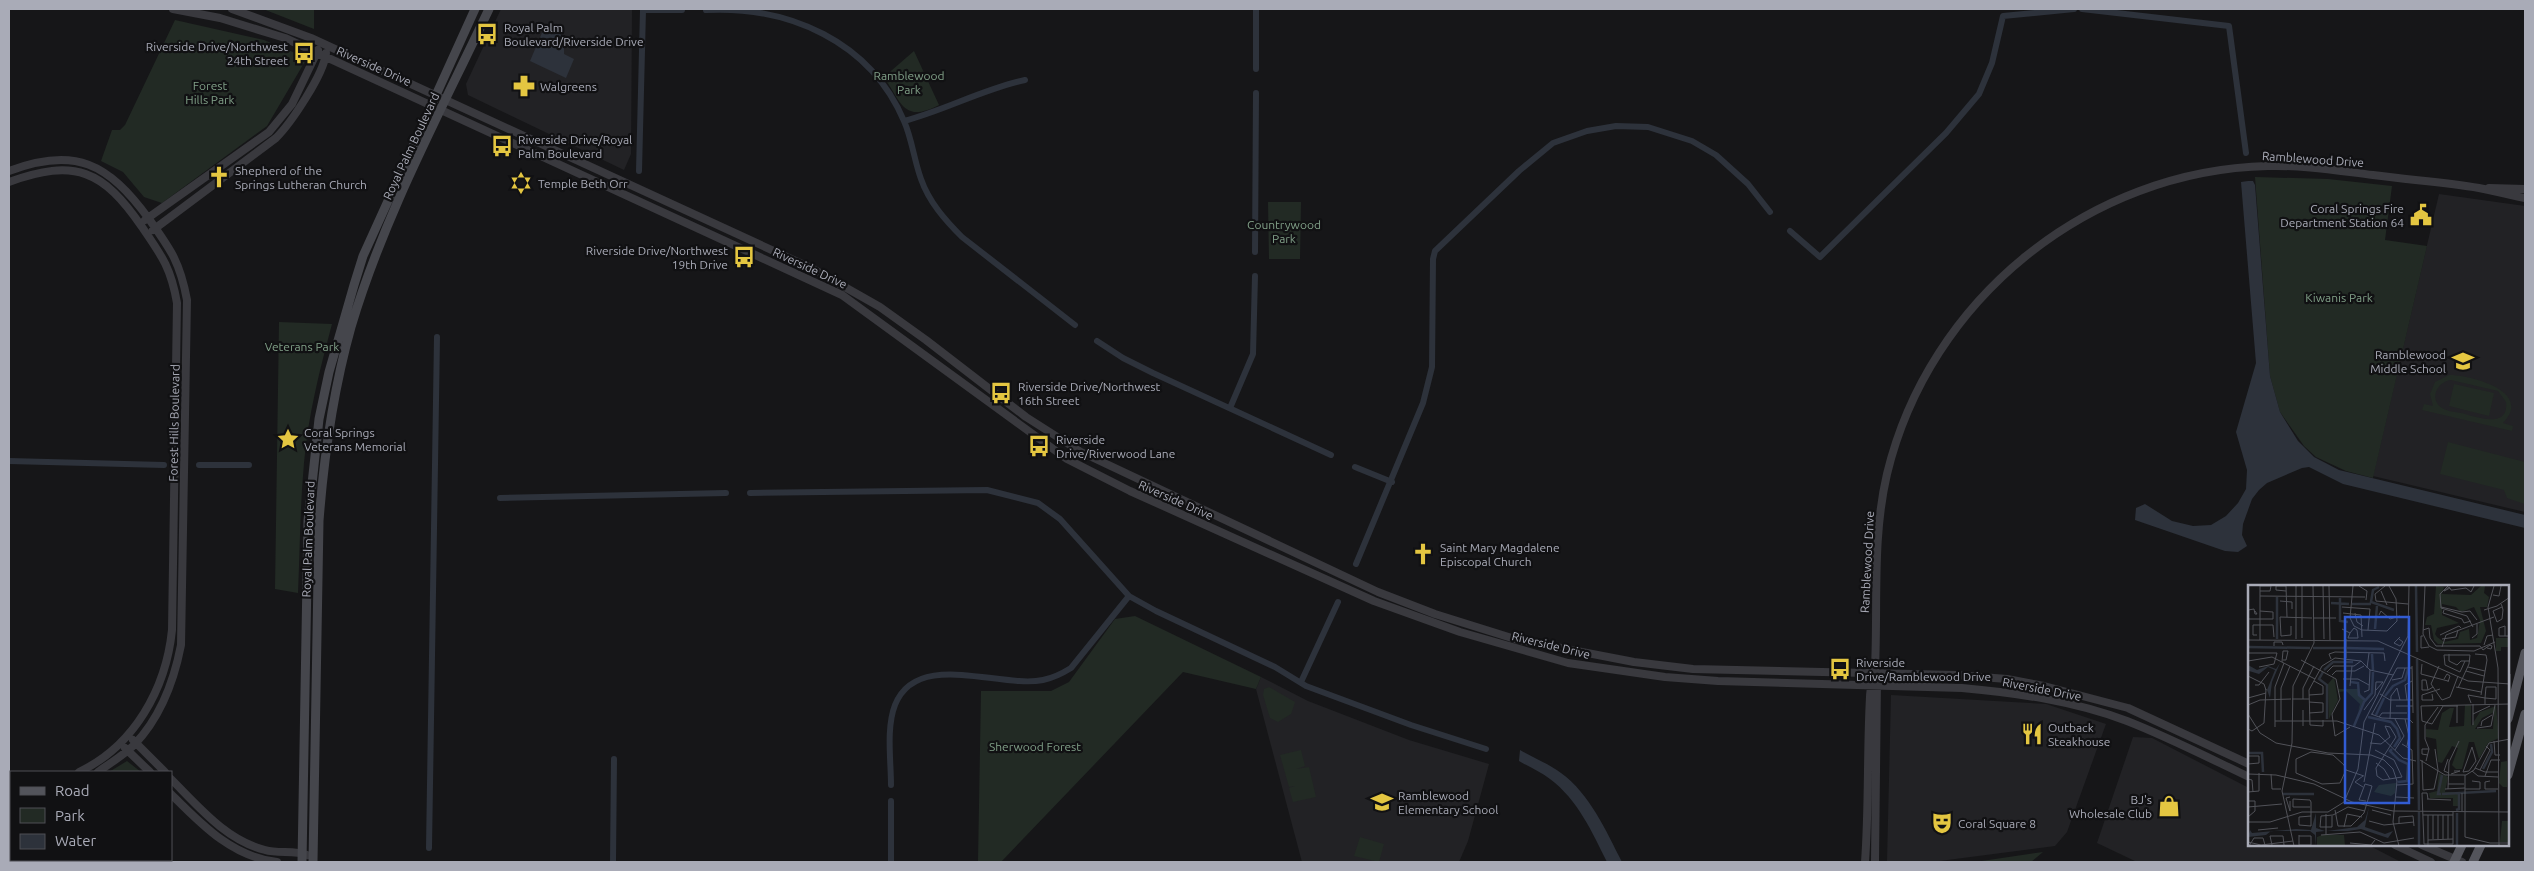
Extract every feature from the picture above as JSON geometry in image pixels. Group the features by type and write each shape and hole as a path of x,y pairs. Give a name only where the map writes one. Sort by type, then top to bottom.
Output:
{"main road":[{"name":"Royal Palm Boulevard","path":"307,860 308,520 314,452 329,372 341,325 363,256 475,9"},
{"name":"Royal Palm Boulevard","path":"307,860 319,578 319,520 323,470 339,373 374,259 395,209 489,9"},
{"path":"307,552 310,566 319,578"},
{"path":"2509,715 2525,653"},
{"path":"2509,771 2525,714"},
{"path":"2457,861 2462,846"},
{"path":"2473,862 2480,846"}],"street":[{"name":"Riverside Drive","path":"173,9 193,11 256,27 316,52 442,109 513,145 842,295 1067,460 1130,491 1374,602 1460,632 1568,663 1601,668 1665,677 1718,681 1874,685 2001,692 2060,703 2128,722 2248,777"},
{"name":"Riverside Drive","path":"232,9 258,17 326,45 828,276 888,312 1026,417 1081,452 1387,595 1435,614 1516,639 1634,662 1693,669 1994,678 2069,692 2128,708 2248,764"},
{"path":"140,223 269,132 292,104 316,52 326,45"},
{"path":"147,234 269,144 286,128 301,108 326,57 326,45"},
{"name":"Forest Hills Boulevard","path":"9,172 34,162 57,159 89,165 106,172 127,191 148,218 177,262 187,300 186,452 181,645 177,666 165,699 136,743 99,771"},
{"name":"Ramblewood Drive","path":"1875,862 1874,673 1877,540 1887,475 1900,432 1920,385 1945,342 1972,307 1998,280 2035,247 2072,222 2136,191 2171,180 2228,169 2290,166 2482,188 2525,190"},
{"name":"Forest Hills Boulevard","path":"9,182 39,172 53,170 72,170 101,181 120,197 163,256 174,285 178,303 170,652 155,694 128,735 107,755 81,771"},
{"path":"101,181 106,172"},
{"name":"Ramblewood Drive","path":"2482,188 2525,198"},
{"path":"174,285 184,283"},
{"path":"175,452 186,452"},
{"name":"Ramblewood Drive","path":"1865,862 1874,685"},
{"path":"128,735 164,771"},
{"path":"120,743 149,771"},
{"path":"172,780 225,831 245,843 266,851 307,860"},
{"path":"172,795 221,841 264,861 277,862"},
{"path":"2396,846 2430,862"},
{"path":"2424,846 2457,861"}],"shaded area":[{"path":"501,9 632,9 631,154 624,170 468,95 466,84"},
{"name":"Ramblewood Middle School","path":"2439,194 2525,206 2525,512 2373,476"},
{"name":"Ramblewood Elementary School","path":"1261,677 1308,701 1409,740 1489,764 1468,841 1459,862 1302,862 1256,689"},
{"path":"1891,695 2046,704 2106,724 2067,832 2055,846 1932,862 1887,862"},
{"path":"2133,737 2152,738 2248,787 2248,846 2370,846 2401,862 2137,862 2097,843"}],"green space":[{"path":"263,9 314,9 314,29"},
{"name":"Forest Hills Park","path":"175,20 264,40 307,58 267,126 162,203 144,197 123,172 101,161 112,130 120,130 125,125"},
{"name":"Ramblewood Park","path":"914,51 939,105 918,112 905,108 884,77"},
{"name":"Kiwanis Park","path":"2255,177 2328,179 2392,186 2385,240 2427,246 2373,478 2346,471 2316,457 2304,446 2280,412 2270,376"},
{"name":"Countrywood Park","path":"1268,202 1301,202 1300,259 1269,259"},
{"name":"Veterans Park","path":"279,322 332,324 308,427 302,495 298,593 275,589"},
{"path":"2449,375 2471,378 2496,387 2511,402 2510,412 2503,423 2513,426 2512,431 2422,410 2424,404 2433,406 2430,394 2435,382","holes":["2451,380 2498,391 2506,402 2506,410 2503,415 2492,419 2485,419 2442,408 2438,404 2435,395 2442,384"]},
{"path":"2454,384 2494,393 2489,416 2449,406"},
{"path":"2448,442 2525,462 2525,504 2507,498 2504,490 2440,474"},
{"name":"Sherwood Forest","path":"1135,616 1261,677 1256,689 1183,672 1001,862 978,862 981,691 1051,691 1069,682 1115,619"},
{"path":"1269,687 1295,702 1291,714 1278,722 1270,718 1263,695 1264,689"},
{"path":"1301,750 1305,766 1296,769 1309,767 1316,797 1293,802 1289,788 1295,786 1289,787 1280,755"},
{"path":"127,761 140,771 111,771"},
{"path":"1360,837 1384,844 1379,862 1354,856"},
{"path":"2043,852 2031,862 1975,862"}],"water":[{"path":"544,28 564,36 564,54 574,59 566,78 530,61"},
{"path":"2253,181 2255,185 2270,376 2280,412 2298,441 2314,457 2339,470 2525,515 2525,528 2343,484 2309,467 2302,468 2267,483 2259,490 2252,499 2243,524 2242,535 2247,546 2238,552 2225,551 2135,520 2136,508 2145,504 2172,521 2193,526 2211,525 2226,516 2238,503 2246,489 2247,470 2236,432 2256,363 2241,182"},
{"path":"1520,750 1556,770 1581,791 1603,826 1622,862 1607,862 1590,828 1569,797 1550,779 1519,761"}],"waterway":[{"path":"1256,9 1256,69"},
{"path":"1790,231 1820,257 1946,133 1979,94 1992,63 2003,16 2074,9"},
{"path":"2082,9 2229,26 2246,153"},
{"path":"639,171 643,10 682,10"},
{"path":"706,10 737,10 767,14 796,22 823,34 848,50 870,69 889,93 907,128 924,187 944,217 962,237 1075,325"},
{"path":"904,121 1025,80"},
{"path":"1255,252 1256,93"},
{"path":"1356,564 1423,403 1432,367 1433,259 1435,251 1519,171 1553,143 1587,131 1616,126 1648,127 1692,141 1716,155 1748,184 1770,212"},
{"path":"1230,408 1253,354 1255,276"},
{"path":"429,848 437,337"},
{"path":"1097,341 1123,358 1153,373 1331,455"},
{"path":"9,461 164,465"},
{"path":"199,465 249,465"},
{"path":"1355,467 1392,482"},
{"path":"750,493 987,490 1038,503 1060,519 1129,596 1156,611 1275,667 1306,686 1411,725 1486,749"},
{"path":"500,498 726,493"},
{"path":"891,785 890,745 892,714 895,705 906,688 921,679 940,675 1025,681 1054,677 1071,668 1129,596"},
{"path":"1301,682 1338,602"},
{"path":"613,862 614,759"},
{"path":"891,801 891,862"}],"place":[{"name":"Royal Palm Boulevard/Riverside Drive","path":"487,34"},
{"name":"Riverside Drive/Northwest 24th Street","path":"304,53"},
{"name":"Walgreens","path":"524,86"},
{"name":"Riverside Drive/Royal Palm Boulevard","path":"502,146"},
{"name":"Shepherd of the Springs Lutheran Church","path":"219,177"},
{"name":"Temple Beth Orr","path":"521,183"},
{"name":"Coral Springs Fire Department Station 64","path":"2421,215"},
{"name":"Riverside Drive/Northwest 19th Drive","path":"744,257"},
{"name":"Ramblewood Middle School","path":"2463,361"},
{"name":"Riverside Drive/Northwest 16th Street","path":"1001,393"},
{"name":"Coral Springs Veterans Memorial","path":"288,439"},
{"name":"Riverside Drive/Riverwood Lane","path":"1039,446"},
{"name":"Saint Mary Magdalene Episcopal Church","path":"1423,554"},
{"name":"Riverside Drive/Ramblewood Drive","path":"1840,669"},
{"name":"Outback Steakhouse","path":"2032,734"},
{"name":"Ramblewood Elementary School","path":"1382,802"},
{"name":"BJ's Wholesale Club","path":"2169,806"},
{"name":"Coral Square 8","path":"1942,823"}]}
